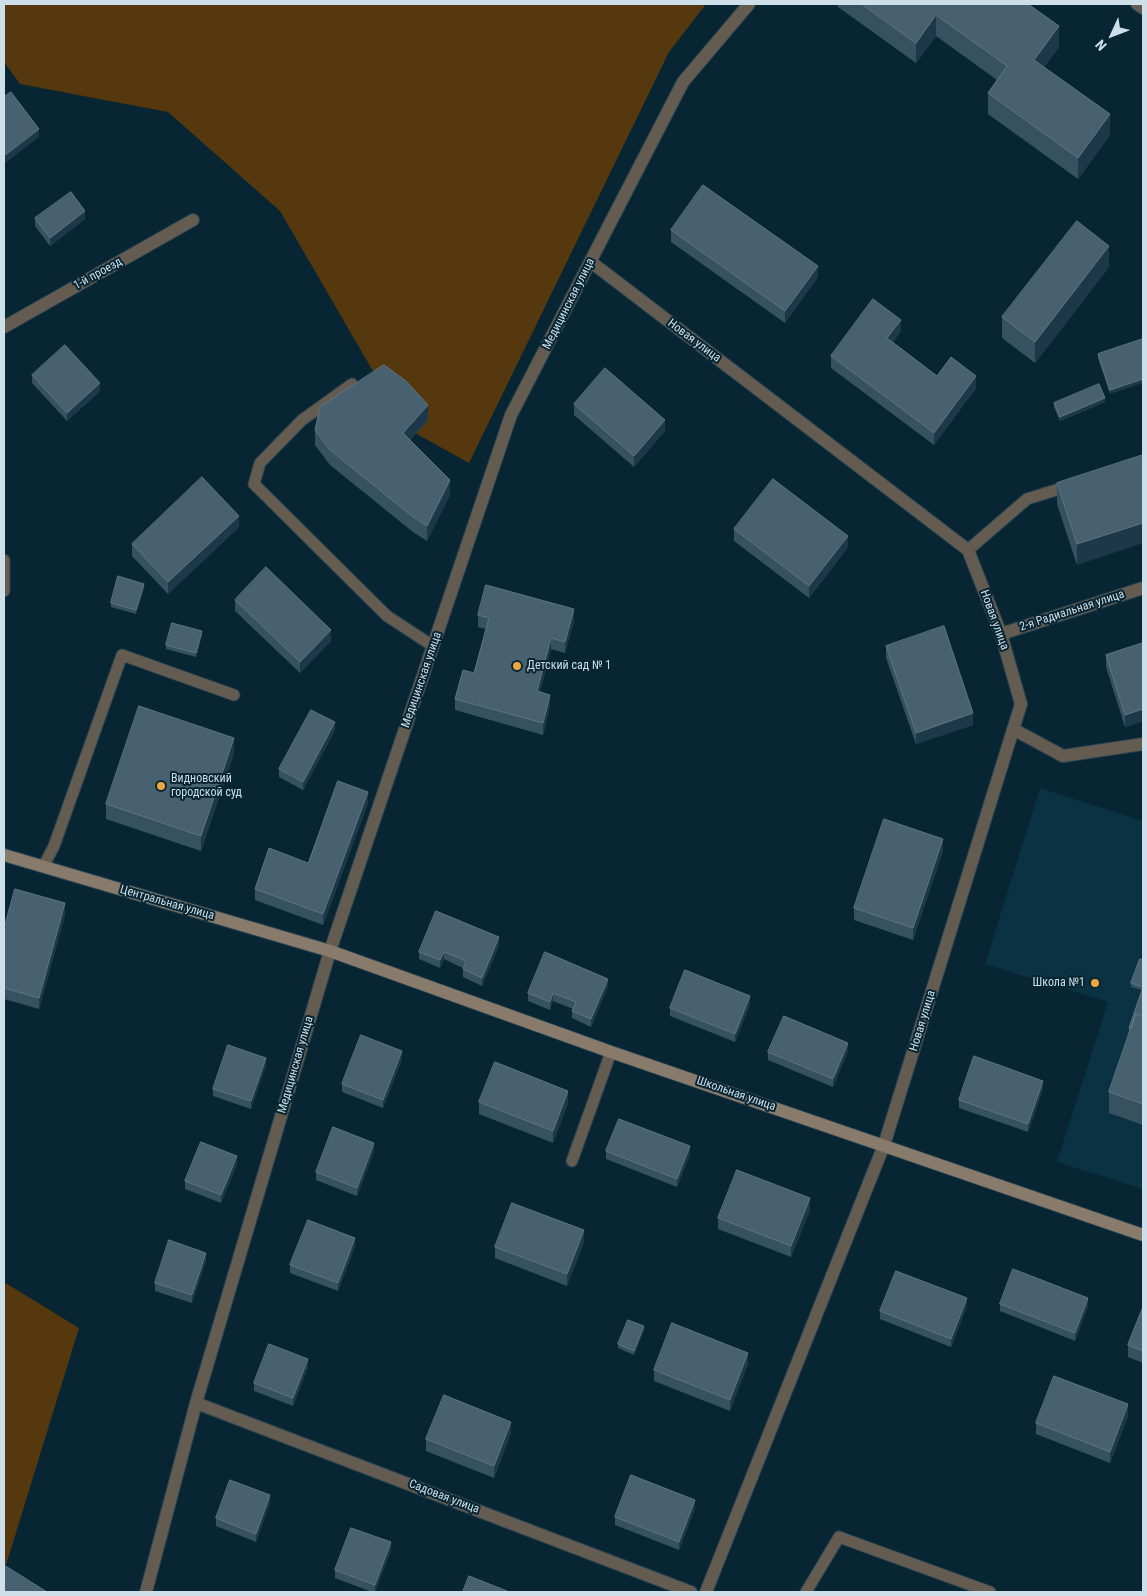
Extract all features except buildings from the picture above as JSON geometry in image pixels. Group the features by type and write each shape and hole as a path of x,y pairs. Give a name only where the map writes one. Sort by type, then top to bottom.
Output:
{"street":[{"name":"Медицинская улица","path":"146,1592 196,1403 330,951 511,415 683,82 750,4"},
{"path":"1137,4 1143,8"},
{"name":"1-й проезд","path":"4,327 193,220"},
{"name":"Новая улица","path":"591,262 968,550 1001,634 1021,704 884,1145 706,1592"},
{"name":"2-я Радиальная улица","path":"1001,634 1143,588"},
{"path":"1013,729 1063,756 1143,744"},
{"name":"Центральная улица","path":"4,855 330,951"},
{"name":"Школьная улица","path":"330,951 611,1052 1143,1235"},
{"name":"Садовая улица","path":"196,1403 692,1592"}],"lane":[{"path":"352,384 302,420 260,463 254,484 387,616 433,646"},
{"path":"968,550 1027,499 1081,483"},
{"path":"4,560 4,591"},
{"path":"43,867 54,846 122,655 234,695"},
{"path":"572,1161 611,1052"},
{"path":"806,1592 840,1537 990,1592"}],"shaded area":[{"path":"4,4 706,4 669,52 469,463 406,428 280,211 168,112 20,84 4,62"},
{"name":"Школа №1","path":"1040,788 1143,821 1143,1189 1057,1162 1108,1002 985,964"},
{"path":"4,1282 79,1328 6,1565 4,1563"}],"place":[{"name":"Детский сад № 1","path":"517,666"},
{"name":"Видновский городской суд","path":"161,786"},
{"name":"Школа №1","path":"1095,983"}]}
